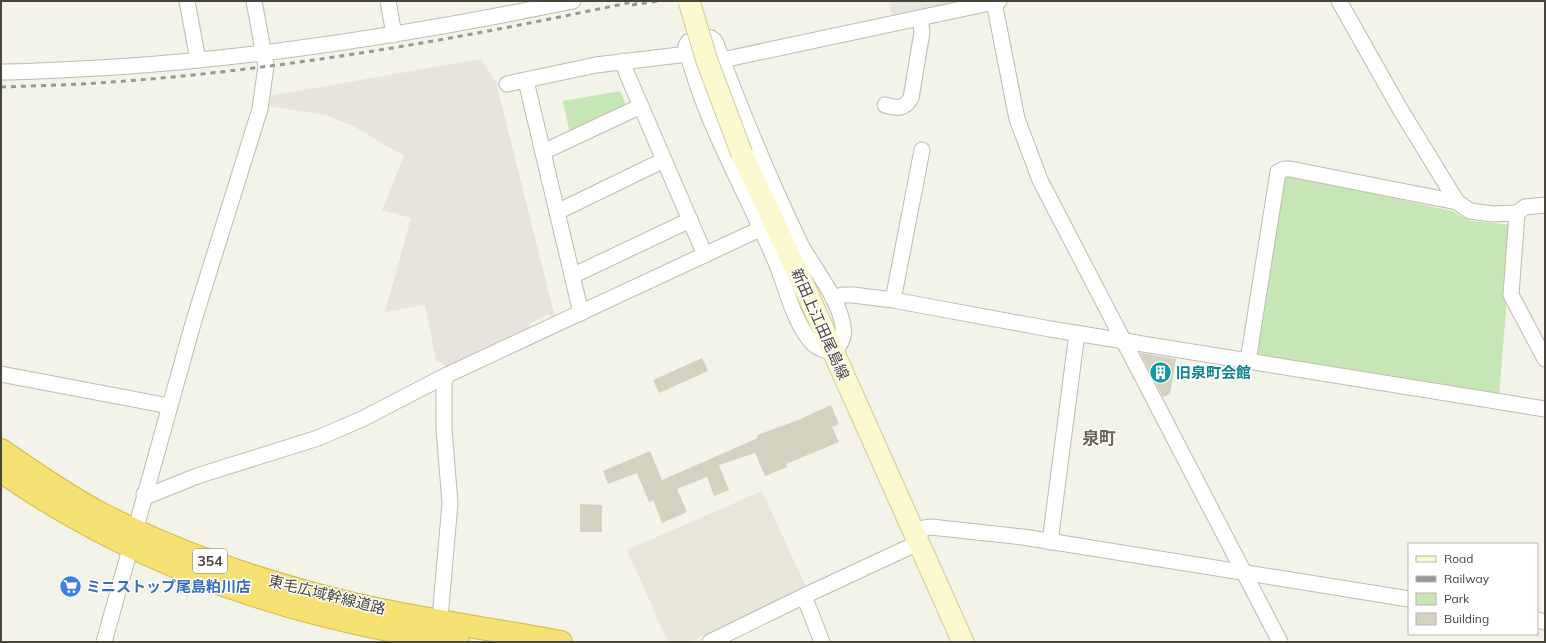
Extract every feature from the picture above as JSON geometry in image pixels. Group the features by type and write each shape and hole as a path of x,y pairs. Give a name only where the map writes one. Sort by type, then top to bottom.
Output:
{"highway":[{"name":"東毛広域幹線道路","path":"1,450 75,498 132,538 200,577 264,600 324,617 443,636 561,642"},
{"name":"東毛広域幹線道路","path":"1,471 54,506 132,538"},
{"path":"443,636 450,631 501,642"}],"main road":[{"name":"新田上江田尾島線","path":"688,1 707,61 742,154 833,352 963,642"}],"street":[{"path":"187,1 198,60"},
{"path":"104,642 144,494 194,320 260,109 265,76 264,54 254,1"},
{"path":"388,1 394,35"},
{"path":"1,72 90,68 264,54 394,35 573,1"},
{"path":"1339,1 1400,109 1457,202"},
{"path":"722,60 996,2 1017,119 1040,180 1280,642"},
{"path":"885,105 900,108 907,106 911,98 922,32 920,18"},
{"path":"705,37 711,38 715,42 722,60 744,117 802,246 833,298 840,315 844,334 839,347 833,352 823,350 810,341 801,326 790,303 777,265 707,109 686,46 688,42 705,37"},
{"path":"507,84 624,61 688,54"},
{"path":"624,61 641,106 705,254"},
{"path":"526,80 581,313"},
{"path":"543,152 641,106"},
{"path":"893,300 922,150"},
{"path":"557,212 664,160"},
{"path":"1248,361 1278,172 1284,169 1290,169 1457,202 1470,211 1493,214 1517,213 1525,207 1545,204"},
{"path":"1517,213 1510,295 1545,359"},
{"path":"572,276 690,220"},
{"path":"144,494 150,495 197,476 318,438 362,419 447,375 760,229"},
{"path":"833,298 842,295 853,295 893,300 1077,333 1545,409"},
{"path":"1050,542 1077,333"},
{"path":"1,374 164,405 169,410"},
{"path":"443,636 450,503 444,429 444,383 447,375"},
{"path":"710,642 804,596 931,527 1050,542 1408,600"},
{"path":"804,596 822,642"}],"shaded area":[{"path":"889,1 951,1 952,6 893,19"},
{"path":"481,59 496,82 555,317 554,319 549,314 530,323 527,334 450,368 436,360 425,305 385,312 411,218 382,210 404,156 353,126 326,115 266,106 268,96"},
{"path":"762,491 806,587 689,642 668,642 627,550"}],"green space":[{"path":"620,91 627,107 570,134 563,101"},
{"path":"1290,175 1452,211 1470,221 1513,225 1499,397 1252,357 1282,180"}],"building":[{"name":"旧泉町会館","path":"1140,353 1176,359 1170,394 1163,397"},
{"path":"702,358 708,371 659,393 653,380"},
{"path":"831,405 839,424 832,427 839,442 786,464 787,467 765,476 755,453 719,465 729,490 714,496 707,477 677,489 687,512 662,523 653,500 649,502 637,473 608,484 603,471 650,451 662,480 758,438 757,435 798,420"},
{"path":"580,504 602,505 602,532 580,532"}],"railway":[{"path":"1,87 86,84 166,78 301,62 369,52 503,28 637,1"},
{"path":"632,5 658,1"}],"place":[{"name":"旧泉町会館","path":"1160,373"},
{"name":"ミニストップ尾島粕川店","path":"70,587"}],"district":[{"name":"泉町","path":"1099,438"}]}
